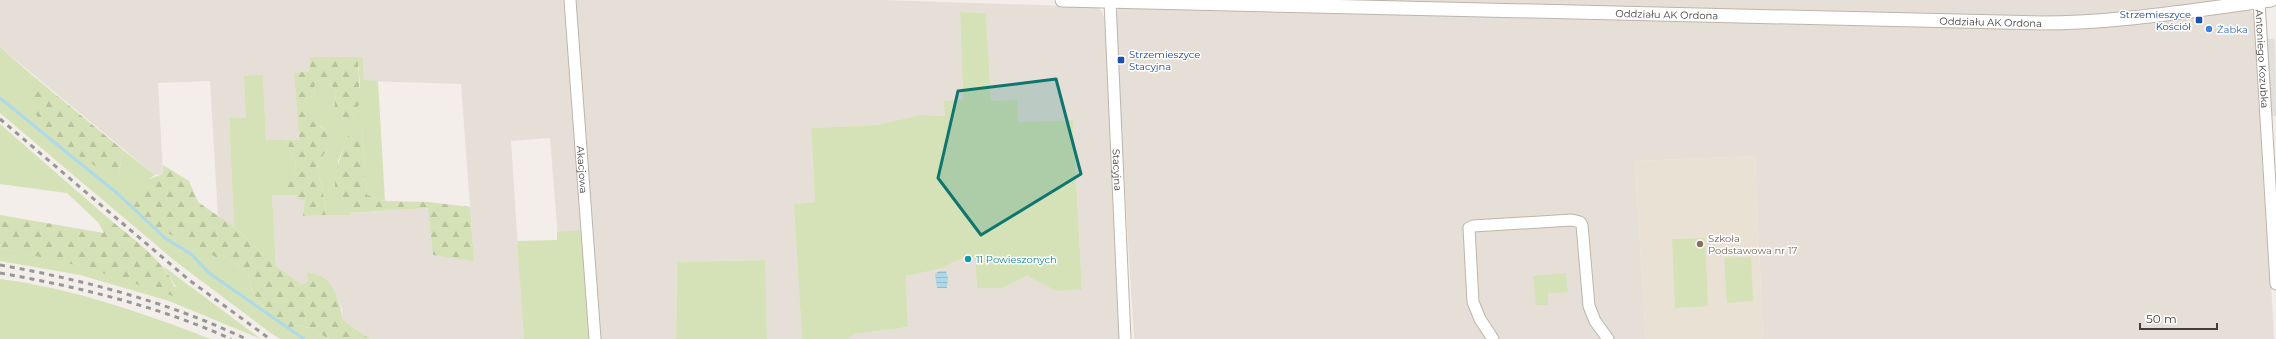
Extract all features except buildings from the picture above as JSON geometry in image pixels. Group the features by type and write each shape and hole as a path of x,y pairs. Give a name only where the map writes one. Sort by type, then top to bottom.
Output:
{"street":[{"name":"Akacjowa","path":"570,0 596,339"},
{"name":"Oddziału AK Ordona","path":"1062,0 2040,23 2095,22 2265,1"},
{"name":"Stacyjna","path":"1110,1 1125,339"},
{"name":"Antoniego Kozubka","path":"2265,1 2272,127 2276,284"},
{"path":"1493,339 1480,319 1473,302 1470,228 1473,226 1572,220 1580,222 1582,225 1591,312 1608,339"}],"highlighted area":[{"path":"1056,79 1081,174 981,235 938,178 958,91"}],"shaded area":[{"path":"0,0 566,0 584,230 558,240 550,138 511,141 524,339 370,339 343,320 342,309 337,297 324,278 306,272 308,281 302,285 276,266 272,195 298,195 305,199 304,216 429,208 474,261 461,84 364,81 363,57 310,57 310,71 294,73 299,140 266,141 263,76 246,118 229,118 234,227 218,217 210,81 158,83 163,174 155,175 0,47"},
{"path":"573,0 884,0 1098,7 1105,20 1120,339 848,339 855,334 908,327 906,276 951,264 965,257 975,257 977,288 1003,288 1027,276 1056,291 1082,290 1073,120 1018,122 991,101 986,13 960,12 963,100 945,116 920,115 876,125 811,128 815,202 795,204 802,339 767,339 764,260 677,262 676,339 598,339"},
{"path":"1284,0 2232,0 2174,8 2069,17"},
{"path":"1120,7 2174,20 2249,10 2255,15 2257,22 2274,339 1763,339 1755,156 1635,161 1646,339 1134,339 1118,77 1116,12"},
{"path":"2267,39 2275,39 2276,116 2271,116"},
{"name":"Szkoła Podstawowa nr 17","path":"1755,156 1763,339 1646,339 1635,161"}],"green space":[{"path":"960,12 986,13 991,101 1017,100 1018,122 1073,120 1082,290 1056,291 1027,276 1003,288 977,288 975,257 965,257 942,268 906,276 908,327 855,334 848,339 802,339 794,204 815,202 811,128 876,125 920,115 945,116 944,101 963,100"},
{"path":"0,47 32,75 30,78 118,177 123,150 155,175 149,179 222,254 248,274 252,292 263,306 267,319 291,330 294,325 310,328 329,339 280,339 272,334 175,261 0,113"},
{"path":"310,57 358,57 360,104 350,113 357,120 337,124 334,110 336,93 330,81 321,79 315,83 314,95 304,100 317,117 321,127 327,131 329,136 329,147 317,164 325,202 326,215 303,216 305,200 297,199 297,195 283,185 293,177 296,165 286,140 299,140 294,73 310,71"},
{"path":"358,57 363,57 364,80 378,81 385,201 367,195 362,130 344,147 338,161 342,198 346,203 350,215 326,215 325,202 317,164 329,147 327,131 317,121 304,100 314,95 315,83 321,79 330,81 336,93 334,110 357,120 350,113 360,87"},
{"path":"32,75 123,150 118,177 100,169 55,141 32,109 30,78"},
{"path":"263,75 266,140 286,140 296,165 293,178 298,195 272,195 276,266 234,227 229,118 246,118 244,76"},
{"path":"0,124 108,218 98,222 67,193 0,184"},
{"path":"362,130 367,195 385,201 428,202 470,207 474,261 433,255 428,208 348,213 346,203 338,197 335,189 336,173 348,136"},
{"path":"163,165 189,181 198,202 234,227 276,266 302,285 308,281 306,272 317,275 328,281 339,303 343,320 370,339 329,339 310,328 294,325 292,330 280,329 267,319 263,306 252,292 248,274 222,254 218,258 155,227 131,203 149,179 163,174"},
{"path":"0,215 104,233 98,222 108,218 139,243 160,264 174,286 176,297 84,267 0,248"},
{"path":"584,230 592,339 524,339 517,241 557,240 557,232"},
{"path":"1705,238 1708,306 1675,308 1672,239"},
{"path":"0,248 176,287 163,266 261,339 169,301 80,275 0,261"},
{"path":"1751,257 1753,301 1727,303 1724,258"},
{"path":"765,260 767,339 676,339 677,262"},
{"path":"1566,273 1568,292 1548,293 1548,305 1536,305 1533,276"},
{"path":"0,279 27,283 80,295 133,311 211,339 0,339"}],"water":[{"path":"939,271 946,271 948,277 947,288 937,288 935,274"}],"waterway":[{"path":"0,98 118,194 165,238 191,254 209,273 304,339"}],"railway":[{"path":"0,119 189,280 270,339"},
{"path":"0,265 94,285 156,303 187,314 246,339"},
{"path":"0,273 89,291 147,307 203,327 231,339"}],"place":[{"name":"Strzemieszyce Kościół","path":"2199,20"},
{"name":"Żabka","path":"2209,29"},
{"name":"Strzemieszyce Stacyjna","path":"1121,60"},
{"name":"Szkoła Podstawowa nr 17","path":"1700,244"},
{"name":"11 Powieszonych","path":"968,259"}]}
